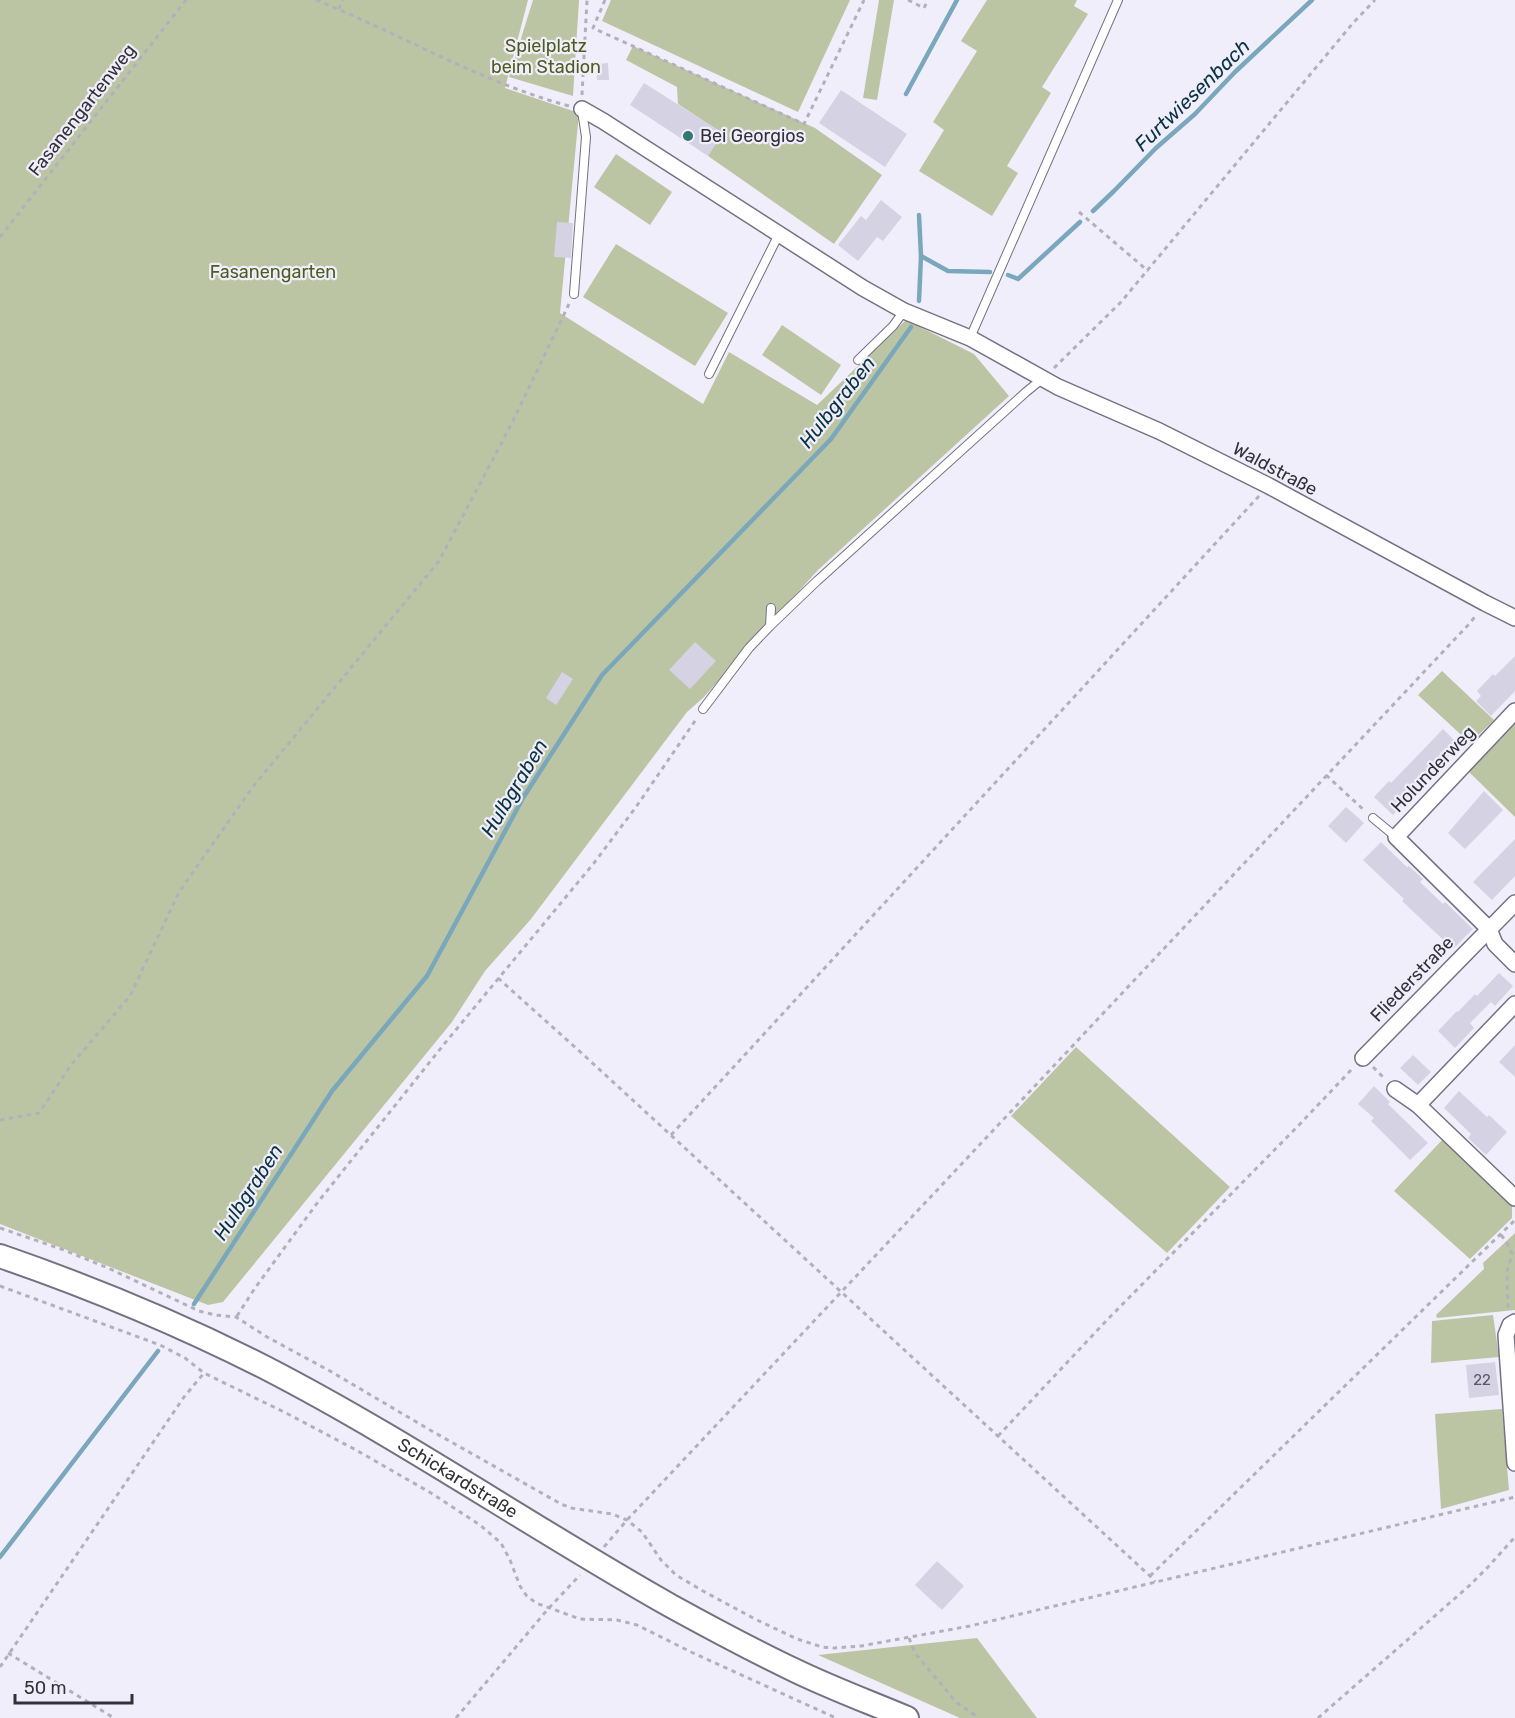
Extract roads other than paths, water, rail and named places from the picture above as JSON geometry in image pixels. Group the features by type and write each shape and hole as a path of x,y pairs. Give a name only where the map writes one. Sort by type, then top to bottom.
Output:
{"street":[{"name":"Waldstraße","path":"582,109 863,288 904,311 970,338 1042,379 1159,431 1269,486 1515,618"},
{"name":"Holunderweg","path":"1489,929 1396,837 1515,711"},
{"name":"Fliederstraße","path":"1363,1058 1515,903"},
{"path":"1489,929 1495,944 1515,964"},
{"path":"1418,1105 1515,1004"},
{"path":"1395,1089 1418,1105 1515,1198"},
{"name":"Schickardstraße","path":"0,1256 134,1307 266,1368 399,1443 702,1623 784,1665 907,1718"},
{"path":"1513,1324 1506,1335 1515,1463"}],"lane":[{"path":"970,338 1118,0"},
{"path":"574,294 586,137 582,109"},
{"path":"709,374 779,234"},
{"path":"858,360 893,326 904,311"},
{"path":"704,710 749,648 770,626 1042,379"},
{"path":"770,626 771,608"},
{"path":"1373,818 1396,837"}],"waterway":[{"name":"Hulbgraben","path":"906,94 957,0"},
{"name":"Furtwiesenbach","path":"1093,211 1312,0"},
{"name":"Furtwiesenbach","path":"919,215 921,256 919,301"},
{"name":"Furtwiesenbach","path":"1008,275 1018,279 1080,222"},
{"name":"Furtwiesenbach","path":"921,256 948,271 990,272"},
{"name":"Hulbgraben","path":"194,1304 332,1091 427,976 523,798 602,675 831,439 911,327"},
{"name":"Hulbgraben","path":"0,1557 158,1351"}],"place":[{"name":"Bei Georgios","path":"688,136"}],"park label":[{"name":"Spielplatz beim Stadion","path":"546,56"},
{"name":"Fasanengarten","path":"273,272"}]}
